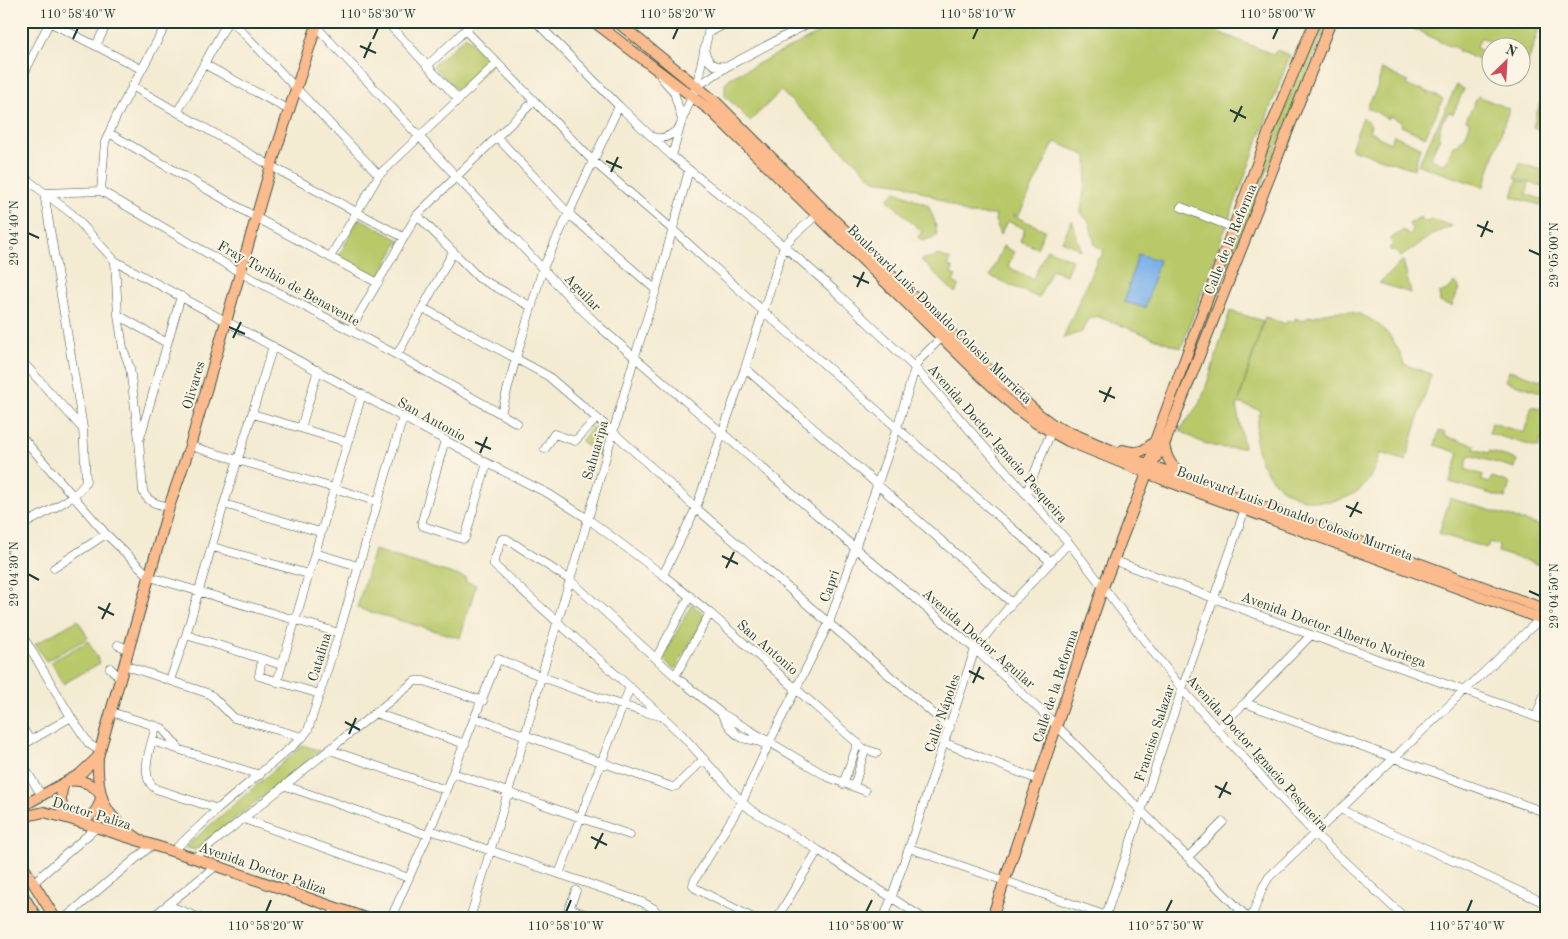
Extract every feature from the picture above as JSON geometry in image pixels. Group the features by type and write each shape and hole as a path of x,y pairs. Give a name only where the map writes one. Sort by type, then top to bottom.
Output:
{"main road":[{"name":"Boulevard Luis Donaldo Colosio Murrieta","path":"593,21 648,63 694,92 706,93 820,212"},
{"name":"Boulevard Luis Donaldo Colosio Murrieta","path":"616,21 820,212 945,334 985,379 1018,410 1036,423 1068,441 1246,505 1545,617"},
{"name":"Calle de la Reforma","path":"992,918 1103,587 1159,443 1268,134 1315,21"},
{"name":"Calle de la Reforma","path":"1159,443 1331,21"},
{"name":"Olivares","path":"149,844 118,823 108,811 101,795 99,754 124,665 123,647 150,577 315,23"},
{"name":"Boulevard Luis Donaldo Colosio Murrieta","path":"945,334 1055,426 1149,470 1223,492 1246,505"},
{"path":"985,379 998,386 1027,410 1134,453 1159,443 1169,461 1177,470 1209,483 1223,492"},
{"path":"21,807 86,769 99,754"},
{"path":"77,780 88,783 101,795 99,806 88,818 73,820 65,813 61,804 61,793 66,782 77,780"},
{"name":"Doctor Paliza","path":"22,820 31,815 44,812 149,844"},
{"name":"Avenida Doctor Paliza","path":"149,844 365,918"},
{"path":"21,863 54,918"},
{"path":"21,892 37,918"}],"street":[{"path":"96,46 108,21"},
{"path":"21,526 72,496 83,486 86,480 82,428 44,193 101,191 103,152 109,133 132,86 168,21"},
{"path":"178,111 230,21 379,175"},
{"path":"386,21 459,100"},
{"path":"392,28 399,21"},
{"path":"427,66 474,21"},
{"name":"Avenida Doctor Ignacio Pesqueira","path":"535,21 619,106 672,156 784,246 833,289 915,368 1069,542 1182,688 1217,729 1315,834 1405,918"},
{"path":"672,156 679,128 694,92 711,21"},
{"path":"708,33 731,21"},
{"path":"694,92 728,66 813,21"},
{"path":"21,80 50,22 141,69"},
{"name":"Aguilar","path":"315,23 419,138 577,305 601,328 855,548"},
{"path":"465,30 593,161 1051,562"},
{"path":"704,50 706,57 713,65 717,67 728,66"},
{"path":"330,257 379,175 497,63"},
{"path":"648,63 674,92 682,120"},
{"path":"204,64 289,110"},
{"path":"132,86 271,166 403,237"},
{"path":"350,330 417,214 534,101"},
{"path":"501,413 544,268 619,106"},
{"path":"682,120 690,107 697,106 711,111"},
{"path":"653,137 658,139 668,137 679,128"},
{"path":"109,133 257,218 378,283"},
{"path":"497,137 568,213 656,290"},
{"name":"Sahuaripa","path":"470,918 656,290 688,170"},
{"name":"San Antonio","path":"21,175 72,214 115,261 487,463 549,494 588,519 690,596 865,750"},
{"name":"Fray Toribio de Benavente","path":"101,191 241,273 397,355 517,423"},
{"path":"1181,207 1234,228"},
{"path":"663,575 696,508 784,246 820,212"},
{"path":"417,214 474,274 484,282 532,306"},
{"path":"397,355 452,252"},
{"path":"115,261 118,315 123,348 130,368 145,496 153,502 170,507"},
{"path":"139,440 181,296"},
{"path":"423,308 548,376 696,508 950,728"},
{"path":"118,315 168,343"},
{"path":"915,368 919,360 945,334"},
{"path":"170,680 186,635 273,346"},
{"path":"21,354 22,362 82,428"},
{"path":"744,368 1012,603"},
{"name":"Capri","path":"753,918 695,888 693,885 742,802 829,623 897,428 915,368"},
{"path":"301,428 318,370"},
{"path":"277,682 362,394"},
{"path":"253,414 347,442"},
{"name":"Catalina","path":"173,851 218,809 303,738 308,730 403,417"},
{"path":"545,450 554,434 575,441 597,418"},
{"path":"1026,494 1051,432"},
{"path":"21,436 106,534 150,577 339,633"},
{"path":"445,440 422,521 423,526 465,538 487,463"},
{"path":"190,446 378,502"},
{"path":"224,504 320,532"},
{"name":"Franciso Salazar","path":"1108,917 1182,688 1246,505"},
{"path":"54,568 106,534"},
{"path":"865,791 828,777 721,713 675,676 570,580 505,538 502,539 494,565 662,716 742,802 751,810 818,850 923,918"},
{"name":"Calle Nápoles","path":"884,918 910,848 975,649 1012,603 1069,542"},
{"path":"213,547 308,574"},
{"name":"Avenida Doctor Aguilar","path":"855,548 975,649 1056,725 1249,918"},
{"path":"314,552 358,566"},
{"name":"Avenida Doctor Alberto Noriega","path":"1113,560 1547,721"},
{"path":"656,658 690,596"},
{"path":"675,676 710,613"},
{"path":"1249,918 1269,876 1464,690 1545,617"},
{"path":"21,633 71,717 99,754"},
{"path":"186,635 282,665"},
{"path":"1217,729 1311,635"},
{"path":"21,654 30,649"},
{"path":"262,659 258,676 320,694"},
{"path":"391,918 454,773 498,659 540,677 624,707 662,716"},
{"path":"124,665 207,693 234,718 303,738"},
{"path":"110,668 120,678"},
{"path":"194,858 415,681 419,680 482,701"},
{"path":"559,874 582,818 630,687"},
{"path":"1536,716 1547,687"},
{"path":"1245,703 1547,813"},
{"path":"111,712 164,730 180,749"},
{"path":"375,713 465,744"},
{"path":"21,746 71,717"},
{"path":"476,718 672,787 676,786 704,759"},
{"path":"21,726 30,740"},
{"path":"156,726 146,769 151,786 218,809"},
{"path":"152,741 260,775"},
{"path":"844,784 858,744"},
{"path":"944,744 1039,780"},
{"path":"330,750 446,790"},
{"path":"854,788 865,750 877,753"},
{"path":"21,762 42,796"},
{"path":"454,773 630,835"},
{"path":"286,786 490,851 649,905 662,918"},
{"path":"1340,809 1547,904"},
{"path":"244,819 409,878"},
{"path":"1188,857 1223,822"},
{"path":"33,884 96,828"},
{"path":"65,918 149,844"},
{"path":"910,848 1108,917"},
{"path":"777,918 818,850"},
{"path":"151,918 216,866"},
{"path":"565,918 576,891"},
{"path":"167,905 200,918"},
{"path":"330,918 337,908"},
{"path":"569,908 594,918"}],"green space":[{"path":"842,21 1211,21 1209,28 1274,55 1276,50 1290,55 1181,348 1096,316 1087,320 1082,332 1063,338 1098,258 1100,259 1104,250 1095,245 1089,222 1081,213 1087,156 1056,142 1054,143 1019,215 1012,215 1045,230 1037,248 1020,241 1025,229 1007,221 1000,235 995,220 996,215 968,214 904,184 874,180 781,91 750,121 725,96 725,84 730,78"},
{"path":"1318,21 1327,21 1201,337 1200,336"},
{"path":"1398,21 1541,21 1530,56 1530,38 1481,37 1476,48 1480,50 1479,60 1458,51 1459,49 1451,47"},
{"path":"466,36 492,64 461,94 433,66"},
{"path":"1382,69 1408,82 1406,85 1418,90 1419,88 1443,99 1425,137 1401,126 1402,122 1390,116 1388,119 1367,107 1377,88"},
{"path":"1547,79 1547,118 1541,130 1533,127"},
{"path":"1457,85 1464,89 1453,114 1449,112 1442,122 1438,136 1440,137 1430,158 1444,165 1455,144 1457,145 1460,139 1464,138 1469,128 1469,121 1466,120 1478,96 1509,109 1484,187 1418,165"},
{"path":"1363,117 1371,125 1369,131 1390,143 1394,135 1420,147 1414,169 1351,149"},
{"path":"1520,163 1547,172 1546,187 1515,178"},
{"path":"1517,180 1529,184 1526,194 1547,201 1547,207 1512,197"},
{"path":"896,191 928,205 935,222 937,236 922,241 918,237 922,232 887,199"},
{"path":"1420,217 1428,222 1430,219 1452,226 1433,234 1401,257 1394,249 1391,251 1389,248 1393,244 1389,240 1403,230 1410,235 1413,230 1409,224"},
{"path":"359,218 399,240 378,279 338,258"},
{"path":"1072,220 1081,250 1062,241"},
{"path":"1003,246 1014,252 1008,267 1033,279 1047,249 1072,260 1066,275 1052,269 1039,298 990,276"},
{"path":"939,255 951,260 948,266 953,269 951,274 956,276 953,282 959,285 955,293 921,260"},
{"path":"1403,260 1411,293 1379,283"},
{"path":"1454,283 1459,288 1452,306 1440,302 1439,293 1449,289"},
{"path":"1230,311 1263,321 1239,400 1265,317 1286,324 1287,320 1294,322 1295,318 1303,321 1310,316 1342,311 1356,313 1369,318 1380,326 1398,349 1404,364 1431,374 1406,461 1380,453 1370,477 1358,491 1341,499 1318,502 1293,495 1273,480 1265,469 1259,457 1256,444 1256,431 1260,410 1238,403 1237,410 1244,447 1227,448 1210,445 1180,430 1199,404 1204,393"},
{"path":"1509,370 1547,382 1547,394 1505,381"},
{"path":"1532,406 1547,410 1547,423 1539,448 1489,433 1492,423 1524,433"},
{"path":"593,427 606,437 599,456 581,441"},
{"path":"1439,431 1445,433 1444,436 1475,445 1474,449 1488,453 1489,451 1517,460 1515,468 1469,455 1465,469 1483,475 1482,481 1489,483 1492,477 1510,483 1505,498 1450,482 1459,453 1435,445"},
{"path":"1450,498 1547,528 1547,567 1498,552 1499,545 1489,542 1487,548 1439,534"},
{"path":"374,550 466,578 465,581 476,585 460,638 357,608"},
{"path":"692,604 705,616 675,670 662,658"},
{"path":"78,620 88,638 46,661 35,644"},
{"path":"88,641 100,663 63,684 51,662"},
{"path":"303,745 320,751 195,850 185,847"}],"water":[{"path":"1138,254 1159,260 1145,308 1124,302"}]}
